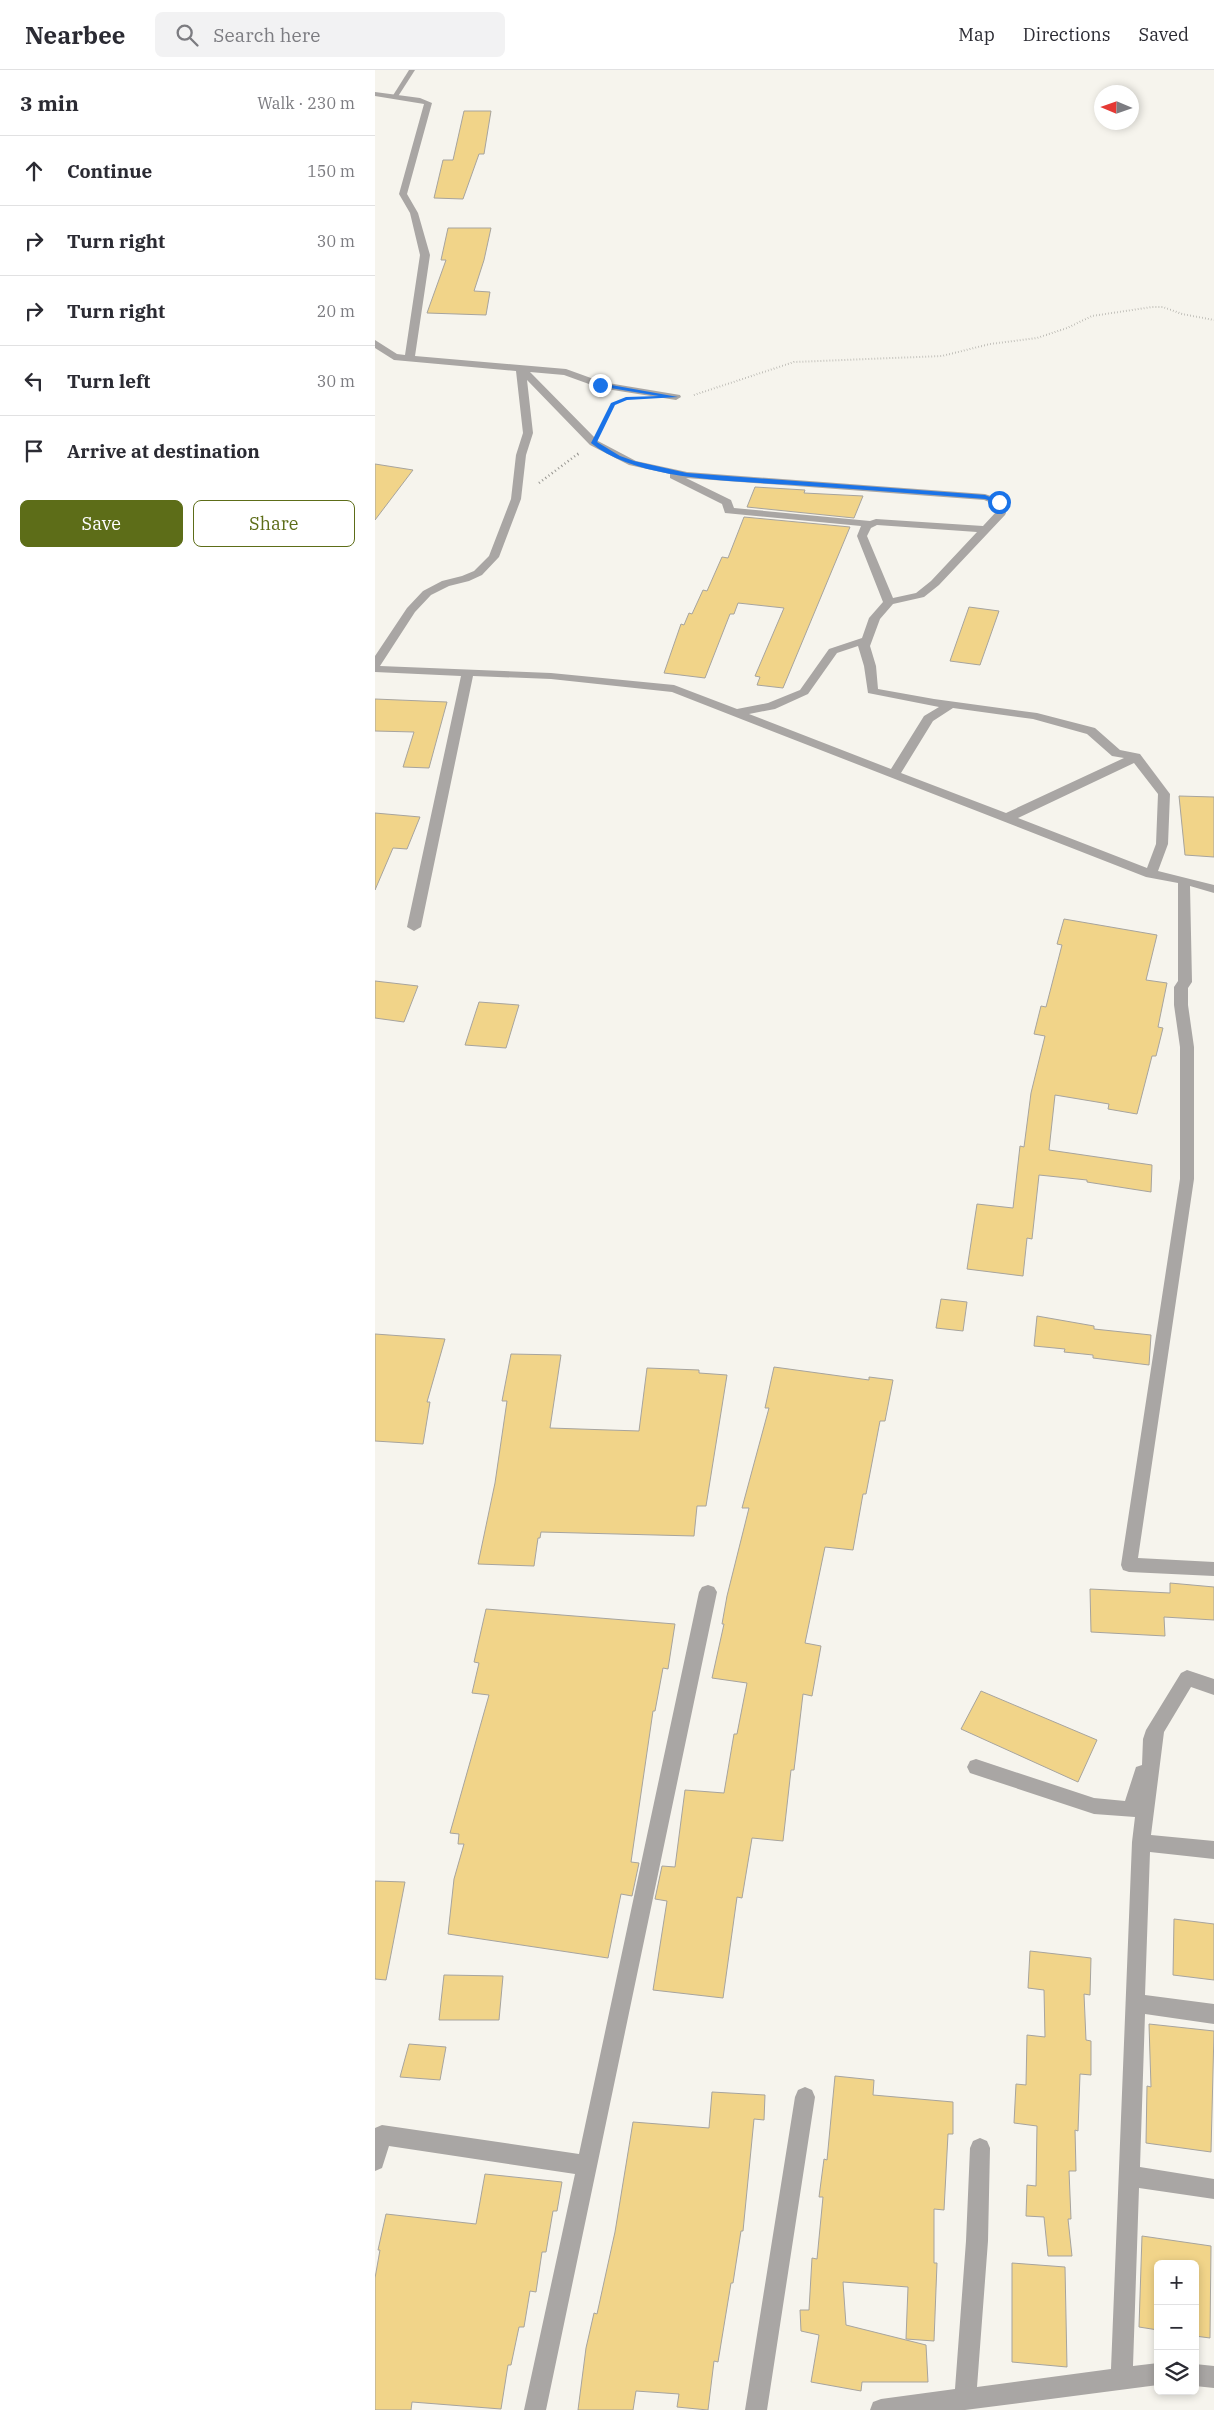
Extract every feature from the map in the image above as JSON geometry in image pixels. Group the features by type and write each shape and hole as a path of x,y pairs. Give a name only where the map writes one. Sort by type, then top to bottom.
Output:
{"street":[{"path":"375,94 426,101 429,106 403,194 414,214 425,255 410,345 410,358"},
{"path":"375,342 394,357 566,372 600,385 676,397"},
{"path":"521,368 594,443 618,457 665,471 687,475 985,497 999,502 1001,513 935,583 920,595 889,602 875,618 864,646 870,666 872,691 934,703 1033,716 1091,731 1116,754 1136,757 1163,794 1162,844 1151,874"},
{"path":"375,664 411,610 427,593 446,583 465,579 478,573 494,557 516,500 521,455 528,433 521,368"},
{"path":"665,471 701,491 727,502 729,510 871,524"},
{"path":"889,602 862,536 867,526 876,522 986,528"},
{"path":"737,713 771,706 803,692 833,651 866,640"},
{"path":"375,669 551,676 674,689 1009,817 1151,874 1184,880 1214,889"},
{"path":"414,927 468,672"},
{"path":"895,773 928,718 951,704"},
{"path":"1009,817 1136,757"},
{"path":"1184,880 1185,982 1181,987 1181,1005 1187,1047 1187,1179 1129,1566 1214,1569"},
{"path":"535,2410 708,1592"},
{"path":"976,1768 1094,1806 1131,1810 1155,1730 1187,1678 1214,1687"},
{"path":"1122,2379 1141,1842 1155,1730"},
{"path":"1141,1842 1214,1850"},
{"path":"1136,2003 1214,2014"},
{"path":"756,2410 805,2097"},
{"path":"375,2161 382,2135 587,2166"},
{"path":"965,2399 977,2241 980,2148"},
{"path":"1129,2176 1214,2189"},
{"path":"881,2410 1154,2375"},
{"path":"1199,2375 1214,2377"}],"lane":[{"path":"395,97 412,70"}],"path":[{"path":"676,397 693,395 794,362 909,359 942,356 990,344 1037,338 1067,328 1092,316 1152,306 1214,320"},
{"path":"516,500 594,443 615,401"}],"building":[{"path":"464,111 491,111 484,154 479,154 463,199 434,198 443,160 453,160"},
{"path":"448,228 491,228 484,260 474,291 490,292 486,315 427,313 446,260 441,260"},
{"path":"375,464 413,470 375,520"},
{"path":"755,487 805,490 804,493 863,496 854,518 747,507"},
{"path":"744,517 850,527 783,688 757,685 760,677 755,676 784,608 738,603 734,614 730,614 705,678 664,673 681,624 684,625 689,613 692,614 703,590 707,591 722,557 728,558"},
{"path":"969,607 999,611 980,665 950,661"},
{"path":"375,699 447,702 429,768 403,767 414,732 375,731"},
{"path":"1179,796 1214,797 1214,857 1185,855"},
{"path":"375,813 420,817 407,849 393,848 375,890"},
{"path":"1064,919 1157,935 1146,980 1167,983 1158,1027 1163,1028 1156,1056 1152,1056 1137,1114 1108,1109 1109,1104 1055,1095 1049,1150 1152,1165 1151,1192 1087,1182 1087,1180 1039,1175 1032,1239 1027,1238 1023,1276 967,1269 977,1204 1013,1208 1020,1146 1024,1147 1031,1093 1045,1036 1034,1034 1041,1006 1046,1007 1062,945 1057,944"},
{"path":"375,981 418,986 404,1022 375,1018"},
{"path":"479,1002 519,1005 506,1048 465,1045"},
{"path":"941,1299 967,1302 963,1331 936,1328"},
{"path":"1037,1316 1094,1326 1094,1329 1151,1335 1149,1365 1093,1358 1093,1355 1064,1352 1065,1349 1034,1346"},
{"path":"375,1334 445,1339 427,1402 430,1402 423,1444 375,1441"},
{"path":"511,1354 561,1355 550,1428 639,1431 647,1368 699,1370 699,1373 727,1375 706,1506 697,1506 694,1536 541,1532 540,1538 538,1538 534,1566 478,1564 495,1483 507,1401 502,1401"},
{"path":"774,1367 869,1380 869,1377 893,1380 885,1421 880,1421 866,1494 863,1494 853,1550 825,1547 805,1643 821,1646 812,1696 803,1694 794,1770 791,1770 783,1841 752,1838 742,1898 737,1897 723,1998 653,1990 667,1901 655,1899 662,1866 675,1867 685,1790 724,1793 734,1734 737,1734 747,1683 712,1678 724,1624 722,1624 727,1596 749,1508 742,1508 769,1408 765,1408"},
{"path":"1170,1583 1214,1587 1214,1620 1164,1617 1165,1636 1091,1632 1090,1589 1170,1593"},
{"path":"486,1609 675,1624 668,1669 663,1668 655,1711 653,1711 631,1862 639,1863 632,1896 621,1894 608,1958 448,1934 454,1879 464,1844 458,1844 459,1834 450,1833 489,1695 472,1693 479,1663 474,1662"},
{"path":"981,1691 1097,1740 1078,1782 961,1729"},
{"path":"375,1881 405,1882 386,1980 375,1979"},
{"path":"1174,1919 1214,1924 1214,1980 1173,1975"},
{"path":"1030,1951 1091,1958 1090,1995 1084,1994 1086,2040 1091,2041 1091,2075 1080,2074 1078,2131 1075,2130 1076,2171 1069,2171 1071,2219 1068,2219 1072,2256 1048,2256 1044,2217 1026,2216 1027,2185 1036,2186 1037,2126 1014,2123 1016,2084 1026,2085 1027,2035 1045,2037 1044,1990 1028,1988"},
{"path":"444,1975 503,1976 499,2020 439,2020"},
{"path":"1149,2024 1214,2031 1211,2152 1146,2143 1147,2086 1151,2087"},
{"path":"409,2044 446,2047 440,2080 400,2077"},
{"path":"835,2076 874,2080 873,2095 953,2102 953,2134 948,2134 944,2210 934,2209 934,2263 937,2263 934,2341 906,2339 908,2287 843,2282 846,2325 926,2345 928,2382 862,2382 861,2391 811,2382 819,2335 801,2331 800,2310 809,2310 812,2258 817,2259 823,2197 819,2197 824,2159 827,2160"},
{"path":"712,2092 765,2095 764,2120 754,2119 743,2231 741,2231 733,2283 731,2283 718,2362 714,2361 708,2410 677,2407 679,2394 636,2391 633,2410 578,2410 586,2348 594,2313 597,2314 615,2232 633,2122 709,2128"},
{"path":"485,2174 562,2182 557,2211 553,2211 546,2252 542,2252 536,2292 530,2291 524,2327 519,2327 511,2365 508,2365 501,2409 412,2402 411,2410 375,2410 375,2278 380,2250 378,2250 386,2214 476,2224"},
{"path":"1142,2236 1211,2246 1210,2338 1199,2337 1199,2260 1154,2260 1154,2329 1139,2327"},
{"path":"1012,2263 1065,2267 1067,2367 1012,2362"}],"route":[{"path":"600,385 676,397 626,398 615,401 613,404 594,443 618,457 633,463 677,474 985,497 999,502"}]}
